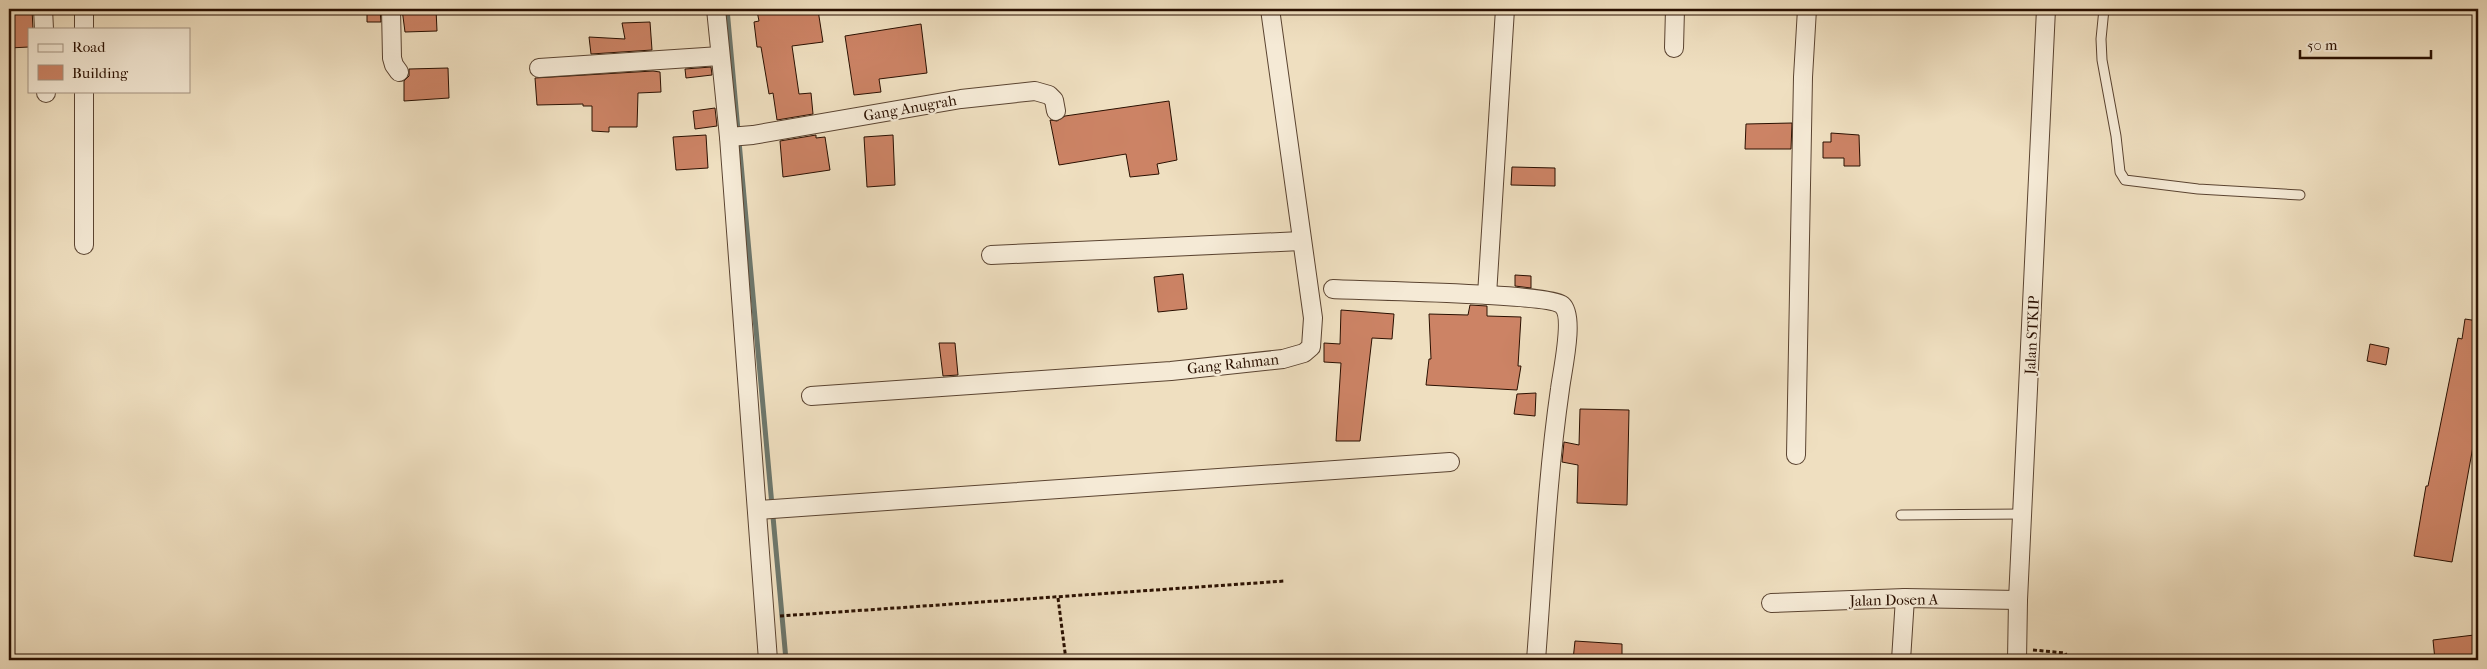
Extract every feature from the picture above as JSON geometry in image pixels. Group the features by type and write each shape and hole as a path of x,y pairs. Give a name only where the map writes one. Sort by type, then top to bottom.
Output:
{"street":[{"path":"43,9 44,28"},
{"path":"84,9 84,28"},
{"path":"391,9 392,58 399,72"},
{"path":"716,9 731,137 768,660"},
{"name":"Gang Rahman","path":"811,396 1171,371 1296,356 1311,347 1313,318 1270,9"},
{"path":"1488,295 1505,9"},
{"path":"1674,48 1675,9"},
{"path":"1796,455 1802,87 1807,9"},
{"name":"Jalan STKIP","path":"2017,660 2018,600 2024,514 2046,9"},
{"path":"539,68 720,56"},
{"name":"Gang Anugrah","path":"731,137 753,135 961,99 1035,91 1049,95 1054,100 1056,110"},
{"path":"84,92 84,244"},
{"path":"991,255 1301,242"},
{"path":"1333,289 1488,295 1552,300 1563,305 1568,317 1550,452 1536,660"},
{"path":"757,510 824,507 1450,462"},
{"path":"1901,660 1905,598"},
{"name":"Jalan Dosen A","path":"1771,603 1905,598 2018,600"}],"lane":[{"path":"2104,9 2101,39 2102,60 2116,136 2120,172 2126,180 2198,189 2300,195"},
{"path":"1900,515 2024,514"}],"path":[{"path":"780,616 1285,581"},
{"path":"1058,598 1066,660"},
{"path":"2036,651 2065,653 2069,660"}],"building":[{"path":"9,9 32,9 33,28 28,28 28,47 9,48"},
{"path":"402,9 436,9 437,31 405,32"},
{"path":"796,9 797,13 818,10 823,42 792,46 799,94 811,93 813,114 777,120 773,93 769,94 761,47 757,47 754,22 759,21 757,11"},
{"path":"380,10 381,22 367,22 367,11"},
{"path":"650,22 652,50 591,54 589,37 625,39 622,23"},
{"path":"921,24 927,73 879,79 881,92 854,95 845,36"},
{"path":"711,67 712,75 686,78 685,69"},
{"path":"448,68 449,98 404,101 404,81 409,76 409,69"},
{"path":"660,72 661,92 638,93 637,127 609,127 609,132 592,131 592,106 583,106 583,104 537,105 535,78"},
{"path":"1169,101 1177,160 1157,164 1159,174 1130,177 1126,154 1059,165 1050,120 1057,121 1065,116"},
{"path":"715,108 717,126 695,129 693,111"},
{"path":"1792,123 1791,149 1745,149 1746,124"},
{"path":"1831,133 1859,135 1860,166 1844,166 1844,158 1823,158 1823,142 1831,142"},
{"path":"706,135 708,168 676,170 673,137"},
{"path":"816,135 816,138 825,137 830,170 783,177 780,141"},
{"path":"893,135 895,185 867,187 864,137"},
{"path":"1512,167 1555,168 1555,186 1511,185"},
{"path":"1183,274 1187,309 1158,312 1154,277"},
{"path":"1515,275 1531,276 1531,288 1515,286"},
{"path":"1470,305 1487,306 1487,316 1521,317 1518,366 1521,366 1517,390 1426,385 1429,359 1431,359 1429,314 1468,315"},
{"path":"1341,310 1394,314 1392,339 1372,338 1360,441 1336,441 1341,363 1324,362 1324,343 1340,344"},
{"path":"2465,319 2478,321 2478,419 2452,562 2414,556 2426,486 2428,486 2458,338 2462,339"},
{"path":"939,343 955,343 958,375 943,376"},
{"path":"2370,344 2389,348 2386,365 2367,361"},
{"path":"1536,393 1535,416 1514,414 1517,394"},
{"path":"1580,409 1629,410 1627,505 1577,503 1578,465 1562,462 1564,442 1579,445"},
{"path":"2474,635 2477,660 2435,660 2433,640"},
{"path":"1575,641 1622,644 1622,660 1573,660"}],"waterway":[{"path":"727,9 786,660"}]}
